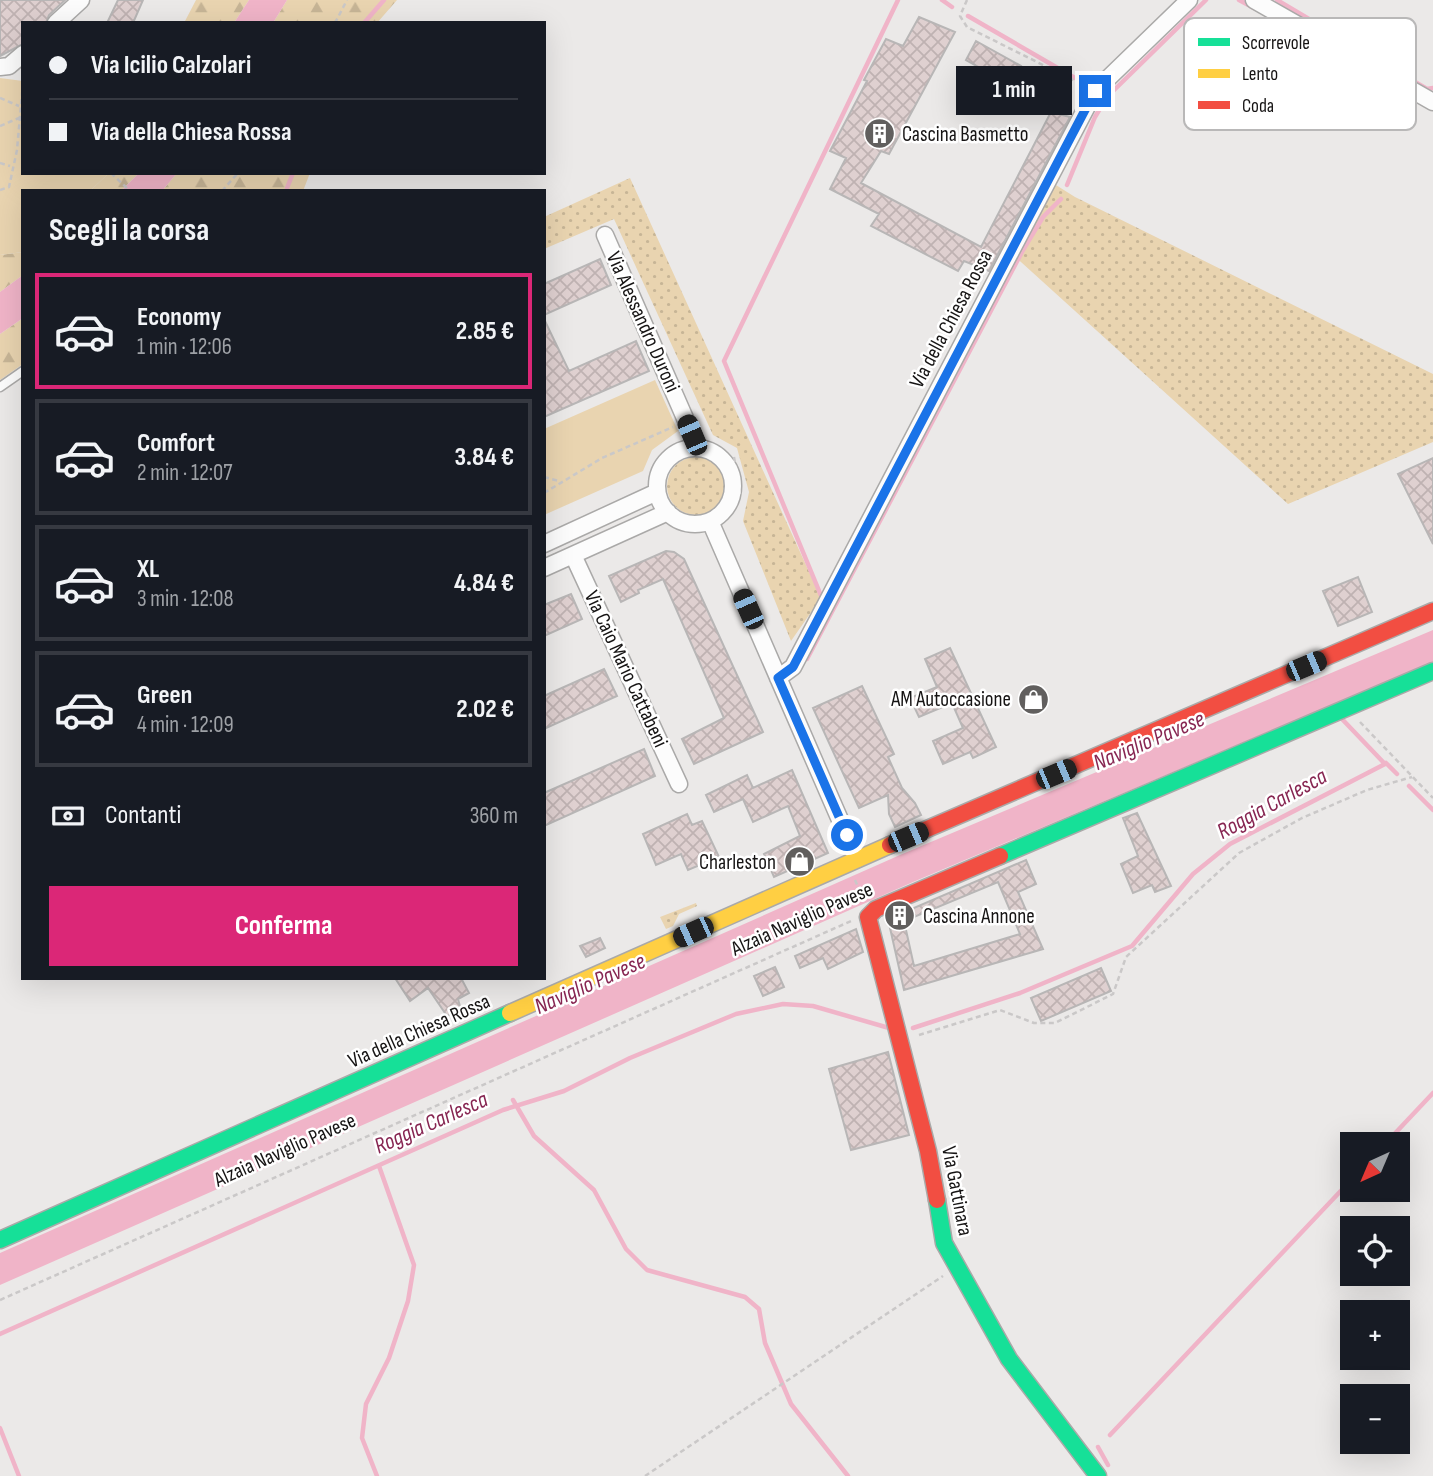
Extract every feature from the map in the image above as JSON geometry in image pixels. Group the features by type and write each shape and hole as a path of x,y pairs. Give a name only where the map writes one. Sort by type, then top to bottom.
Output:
{"main road":[{"name":"Via della Chiesa Rossa","path":"0,1240 857,859 1433,611"},
{"name":"Alzaia Naviglio Pavese","path":"868,917 876,909 1433,671"},
{"name":"Via Gattinara","path":"868,917 928,1151 944,1243 1010,1359 1098,1476"}],"street":[{"path":"58,21 81,0"},
{"name":"Via della Chiesa Rossa","path":"778,678 793,667 1095,91 1189,0"},
{"path":"1254,0 1286,18"},
{"path":"0,67 9,66 21,56"},
{"path":"1416,92 1433,102"},
{"name":"Via Alessandro Duroni","path":"605,235 698,448"},
{"path":"698,448 721,458 732,479 730,502 722,513 710,521 687,523 668,512 657,492 658,475 669,458 681,450 698,448"},
{"path":"546,543 657,492"},
{"path":"546,567 668,512"},
{"path":"710,521 857,859"},
{"name":"Via Caio Mario Cattabeni","path":"573,555 679,784"}],"lane":[{"path":"0,387 21,372"}],"path":[{"path":"336,21 347,0"},
{"path":"967,0 961,16 967,27 1095,91"},
{"path":"0,98 20,107"},
{"path":"0,190 9,187 11,166 17,150 21,99"},
{"path":"0,126 19,118"},
{"path":"0,163 11,166"},
{"path":"113,175 129,189"},
{"path":"224,189 236,175"},
{"path":"546,491 559,481 602,458 676,426"},
{"path":"734,457 740,494"},
{"path":"546,478 559,481"},
{"path":"1344,709 1370,730 1433,797"},
{"path":"901,1041 1000,1010 1034,1023 1066,1020 1113,994 1126,957 1239,853 1302,818 1356,794 1412,777"},
{"path":"857,884 862,896"},
{"name":"Alzaia Naviglio Pavese","path":"0,1300 852,920 868,917"},
{"path":"645,1476 788,1383 957,1267"}],"green space":[{"path":"196,0 249,0 235,21 185,21"},
{"path":"287,0 397,0 379,21 274,21"},
{"path":"0,78 21,81 21,175 107,175 92,189 21,189 21,252 0,255"},
{"path":"107,175 137,175 123,189 92,189"},
{"path":"175,175 309,175 304,189 164,189"},
{"path":"630,178 821,598 791,641 743,521 749,492 737,448 713,435 614,219 546,248 546,216"},
{"path":"1048,180 1075,197 1433,374 1433,442 1288,504 1010,252"},
{"path":"21,252 21,276 0,292 0,255"},
{"path":"21,319 21,365 0,380 0,334"},
{"path":"655,380 678,431 652,450 643,471 546,514 546,428"},
{"path":"696,457 712,462 720,470 725,486 720,502 712,510 696,515 680,510 672,502 667,486 672,470 680,462"},
{"path":"696,903 697,906 679,914 673,926 666,929 660,917"}],"shaded area":[{"path":"249,0 287,0 274,21 235,21"},
{"path":"137,175 175,175 164,189 123,189"},
{"path":"21,276 21,319 0,334 0,292"},
{"path":"1433,630 1433,662 913,882 0,1285 0,1253 900,855"}],"building":[{"path":"0,0 65,0 49,15 47,21 21,21 21,45 0,56"},
{"path":"118,0 143,0 134,21 108,21"},
{"name":"Cascina Basmetto","path":"919,17 955,32 889,154 881,151 861,183 981,247 1051,112 1070,117 989,271 964,261 958,271 871,226 879,214 830,189 846,158 830,151 867,81 864,80 886,39 903,46"},
{"path":"976,41 1021,66 1011,85 966,60"},
{"path":"600,259 611,285 546,314 546,283"},
{"path":"546,323 569,371 636,341 649,371 546,416"},
{"path":"1433,458 1433,544 1398,474"},
{"path":"666,551 674,552 684,559 763,732 694,764 682,739 724,718 663,579 638,590 639,593 621,602 609,576"},
{"path":"1358,577 1372,612 1338,626 1323,591"},
{"path":"571,594 582,619 546,635 546,604"},
{"path":"950,648 996,747 973,758 970,752 943,764 933,741 963,728 952,703 919,717 910,698 937,687 925,659"},
{"path":"604,669 617,696 546,728 546,695"},
{"path":"862,686 894,754 888,757 902,788 921,815 895,827 889,814 888,795 859,808 813,708"},
{"path":"644,749 655,776 546,825 546,792"},
{"path":"792,770 828,853 774,877 764,854 800,836 788,806 753,822 743,799 714,812 706,795 747,775 753,788"},
{"path":"1137,813 1171,886 1155,892 1152,885 1133,893 1121,864 1138,856 1123,818"},
{"path":"687,814 692,825 702,821 719,857 688,870 681,854 656,865 643,834"},
{"path":"1026,860 1036,884 1018,892 1043,949 904,990 888,919","holes":["998,882 1020,934 914,966 904,921"]},
{"path":"856,929 863,952 828,969 823,958 800,968 795,956"},
{"path":"600,938 605,948 586,957 580,946"},
{"path":"775,967 784,987 763,996 754,976"},
{"path":"1101,968 1111,991 1041,1021 1031,998"},
{"path":"396,980 462,980 469,993 458,999 461,1010 447,1016 428,988 410,1001"},
{"path":"888,1052 909,1135 851,1150 829,1069"}],"waterway":[{"path":"366,21 384,0"},
{"path":"822,598 724,361 898,0"},
{"path":"942,0 952,7"},
{"path":"1188,18 1206,0"},
{"path":"1239,0 1254,8"},
{"path":"1277,0 1307,18"},
{"path":"968,16 1075,78"},
{"path":"1067,185 1095,117 1107,97 1184,22"},
{"path":"1416,82 1427,89 1433,88"},
{"path":"287,188 292,175"},
{"path":"807,659 1023,250 1043,217 1061,199"},
{"name":"Roggia Carlesca","path":"913,1028 1020,993 1132,946 1193,874 1230,844 1385,764 1342,719"},
{"path":"1386,763 1397,774"},
{"path":"1409,786 1433,810"},
{"name":"Roggia Carlesca","path":"0,1334 503,1110 564,1091 630,1058 736,1014 783,1004 813,1006 889,1028"},
{"path":"1396,1132 1433,1093"},
{"path":"513,1100 534,1136 594,1190 626,1249 647,1270 745,1297 759,1309 765,1343 791,1404 848,1476"},
{"path":"377,1476 362,1438 366,1404 389,1358 408,1301 414,1265 379,1166"},
{"path":"1110,1435 1340,1192"},
{"path":"0,1428 19,1476"},
{"path":"1098,1447 1108,1465"}],"traffic: fast":[{"path":"1000,856 1433,671"},
{"path":"0,1240 510,1013"},
{"path":"937,1200 944,1243 1009,1359 1098,1476"}],"traffic: slow":[{"path":"510,1013 890,845"}],"traffic: jam":[{"path":"890,845 1433,611"},
{"path":"937,1200 928,1151 868,917 876,909 1000,856"}],"place":[{"name":"Cascina Basmetto","path":"879,134"},
{"name":"AM Autoccasione","path":"1034,699"},
{"name":"Charleston","path":"799,862"},
{"name":"Cascina Annone","path":"900,916"}],"route":[{"path":"847,835 778,678 793,667 844,565 1095,91"}],"water label":[{"name":"Naviglio Pavese","path":"1149,741"},
{"name":"Naviglio Pavese","path":"590,984"}]}
